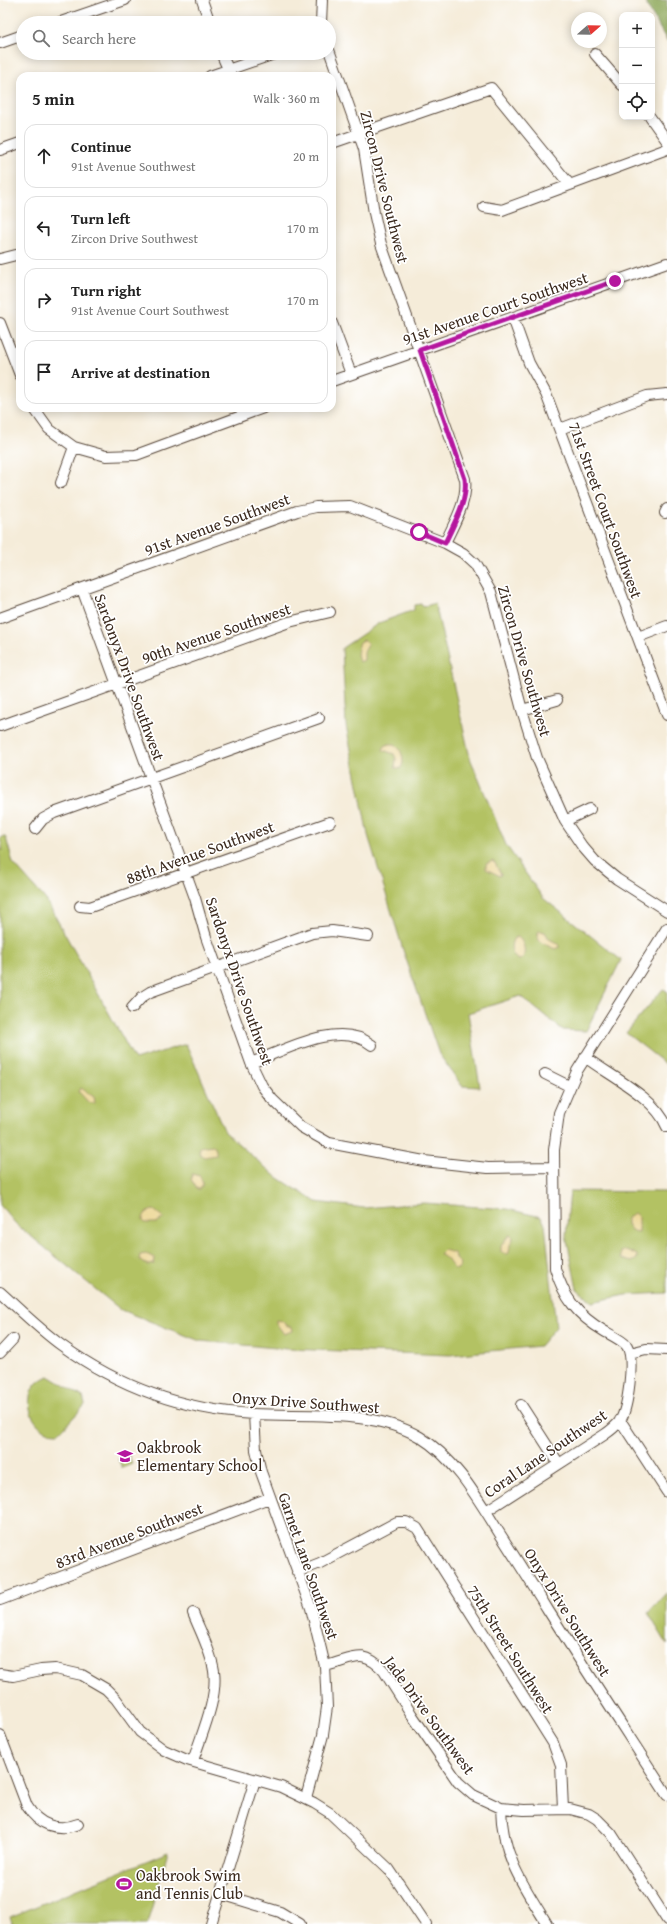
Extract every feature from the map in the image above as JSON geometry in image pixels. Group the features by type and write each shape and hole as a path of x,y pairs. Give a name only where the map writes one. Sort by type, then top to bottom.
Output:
{"street":[{"path":"78,16 125,0"},
{"path":"202,0 208,16"},
{"path":"321,16 322,0"},
{"path":"0,43 16,37"},
{"path":"596,54 621,84"},
{"path":"224,60 228,70"},
{"path":"222,72 257,60"},
{"name":"Zircon Drive Southwest","path":"332,60 364,149 374,213 381,244 465,479 463,502 445,543 463,553 475,564 491,592 522,710 537,758 565,821 582,846 595,861 617,879 667,911"},
{"path":"336,142 491,88 570,185"},
{"path":"652,120 667,140"},
{"path":"0,150 16,144"},
{"path":"484,207 502,210 667,149"},
{"path":"0,259 16,255"},
{"name":"91st Avenue Court Southwest","path":"336,380 350,374 514,318 667,262"},
{"name":"71st Street Court Southwest","path":"514,318 529,363 546,394 560,429 610,569 638,637 667,715"},
{"path":"0,323 16,365"},
{"path":"336,334 350,374"},
{"path":"560,429 647,396 667,394"},
{"path":"37,412 49,429 74,448 106,456 136,455 252,412"},
{"path":"61,483 74,448"},
{"name":"91st Avenue Southwest","path":"0,618 297,511 316,507 350,506 445,543"},
{"name":"Sardonyx Drive Southwest","path":"82,589 186,872 217,968 251,1063 262,1086 285,1114 310,1134 329,1143 470,1168 554,1167"},
{"name":"90th Avenue Southwest","path":"0,726 289,622 330,612"},
{"path":"638,637 667,626"},
{"path":"522,710 557,700"},
{"path":"34,829 43,819 54,813 319,718"},
{"path":"565,821 590,809"},
{"name":"88th Avenue Southwest","path":"80,906 90,907 330,822"},
{"path":"667,928 569,1086 559,1113 554,1150 555,1268 560,1285 578,1312 626,1345 630,1353 631,1366 626,1404 620,1420 667,1492"},
{"path":"132,1008 142,997 150,992 319,932 332,931 368,936"},
{"path":"251,1063 334,1034 358,1035 372,1045"},
{"path":"586,1057 644,1099 665,1121 667,1127"},
{"path":"545,1074 569,1086"},
{"name":"Onyx Drive Southwest","path":"0,1292 61,1345 102,1371 131,1386 187,1406 254,1414 357,1419 384,1422 396,1425 420,1437 442,1454 465,1480 667,1795"},
{"path":"0,1353 13,1339"},
{"path":"630,1353 646,1349 667,1350"},
{"path":"521,1405 559,1464"},
{"name":"Garnet Lane Southwest","path":"254,1414 257,1460 269,1498 311,1608 325,1666 327,1693 325,1721 320,1749 306,1798"},
{"name":"Coral Lane Southwest","path":"486,1511 604,1435 620,1420"},
{"name":"83rd Avenue Southwest","path":"0,1600 269,1498"},
{"name":"75th Street Southwest","path":"297,1572 320,1563 391,1524 403,1521 412,1524 417,1528 553,1743 561,1765 563,1809"},
{"path":"193,1613 212,1663 214,1680 210,1707 193,1761"},
{"name":"Jade Drive Southwest","path":"325,1666 361,1656 375,1661 384,1671 420,1728 458,1782 473,1795 501,1808 524,1810 563,1809 580,1811 589,1814 605,1825 667,1920"},
{"path":"0,1674 14,1676 41,1670 55,1669 69,1671 89,1677 106,1689 116,1699 129,1719 147,1738 175,1756 281,1787 306,1798 330,1813 389,1868 426,1924"},
{"path":"0,1735 31,1814 44,1824 53,1826 70,1827 78,1824"},
{"path":"211,1924 255,1780"},
{"path":"501,1808 502,1828 509,1858 547,1924"},
{"path":"220,1894 280,1912 300,1924"}],"green space":[{"path":"645,0 667,0 667,41 655,20 655,12 651,12"},
{"path":"435,603 470,758 506,845 543,898 621,960 586,1031 563,1030 520,996 468,1013 480,1087 462,1086 439,1054 404,953 368,835 346,725 342,648 379,623 414,610 414,605 421,604 423,607"},
{"path":"4,836 6,838 13,863 46,900 135,1060 186,1044 225,1132 274,1175 316,1202 364,1208 424,1203 507,1209 541,1217 545,1224 556,1327 540,1346 450,1355 287,1349 200,1341 121,1310 16,1224 0,1205 0,848 3,851 0,838"},
{"path":"663,989 667,991 667,1065 626,1033"},
{"path":"570,1191 667,1192 667,1293 625,1295 592,1302 577,1289 566,1235"},
{"path":"49,1376 83,1397 85,1405 59,1433 48,1431 39,1426 33,1418 30,1409 30,1399 33,1389 39,1381"},
{"path":"129,1455 132,1464 122,1468 118,1459"},
{"path":"667,1592 667,1644 648,1613"},
{"name":"Oakbrook Swim and Tennis Club","path":"168,1852 147,1924 12,1924 10,1917"}],"sand":[{"path":"364,640 368,645 364,652 364,660 360,662 357,655 360,642"},
{"path":"395,744 401,753 403,763 400,769 395,768 396,759 394,754 383,750 385,746"},
{"path":"492,861 495,863 501,874 500,876 486,869 486,864"},
{"path":"539,931 545,932 549,939 559,944 560,947 555,949 540,942 537,936"},
{"path":"518,937 522,941 524,950 523,958 519,960 514,956 511,947 514,938"},
{"path":"81,1088 94,1097 95,1103 89,1103 79,1092"},
{"path":"213,1145 216,1150 216,1155 204,1157 199,1153 200,1147"},
{"path":"192,1174 200,1176 203,1184 200,1189 197,1189 191,1179"},
{"path":"154,1210 164,1218 156,1223 145,1223 143,1218 145,1214"},
{"path":"634,1213 639,1217 639,1232 631,1231 627,1225 627,1218"},
{"path":"509,1235 512,1236 513,1239 510,1245 509,1253 505,1254 501,1252 501,1246"},
{"path":"444,1250 454,1253 455,1258 461,1264 458,1269 454,1269 447,1259 440,1254"},
{"path":"626,1250 637,1255 637,1259 632,1262 621,1259 621,1252"},
{"path":"146,1254 155,1258 154,1264 148,1265 139,1260 140,1255"},
{"path":"276,1320 282,1321 291,1327 292,1331 284,1334 276,1323"}],"place":[{"name":"Oakbrook Elementary School","path":"125,1456"},
{"name":"Oakbrook Swim and Tennis Club","path":"124,1884"}],"route":[{"path":"419,532 445,543 463,502 466,486 465,479 420,350 615,281"}]}
